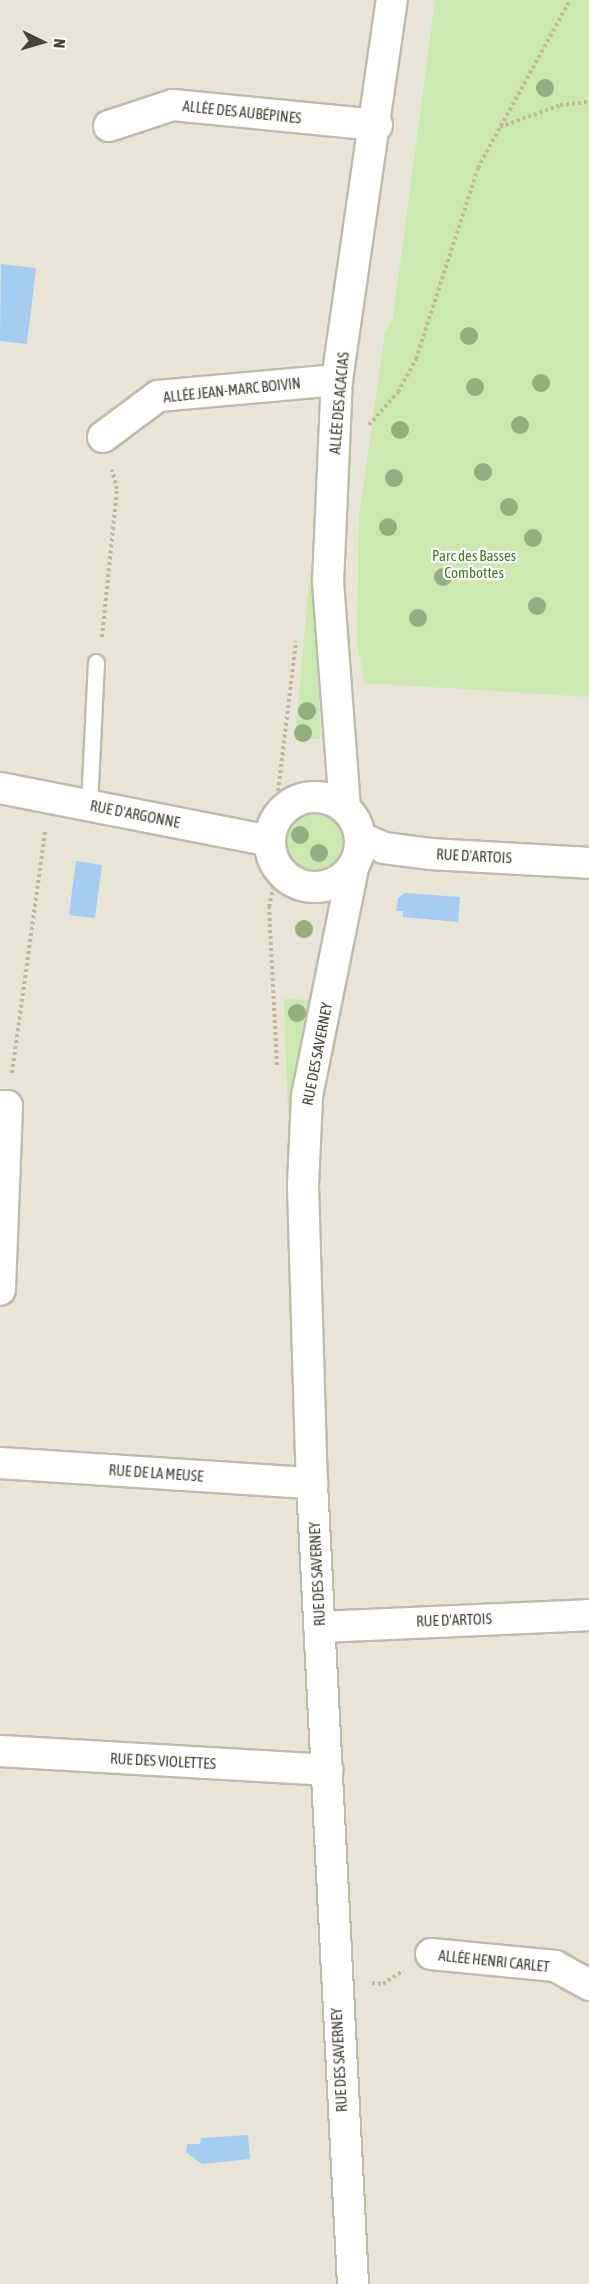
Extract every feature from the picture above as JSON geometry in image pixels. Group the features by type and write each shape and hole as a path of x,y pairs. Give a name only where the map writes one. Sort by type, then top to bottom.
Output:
{"street":[{"name":"ALLÉE DES ACACIAS","path":"345,808 328,583 338,380 377,125 392,0"},
{"name":"ALLÉE DES AUBÉPINES","path":"109,126 173,105 377,125"},
{"name":"ALLÉE JEAN-MARC BOIVIN","path":"103,437 158,396 338,380"},
{"name":"RUE D'ARGONNE","path":"0,788 269,841"},
{"path":"327,798 345,808 361,838 352,868 330,886 301,886 278,869 269,841 280,813 297,801 327,798"},
{"name":"RUE D'ARTOIS","path":"361,838 384,848 430,854 589,863"},
{"name":"RUE DES SAVERNEY","path":"352,868 307,1097 303,1186 312,1483 335,1979 353,2284"},
{"path":"0,1290 4,1106"},
{"name":"RUE DE LA MEUSE","path":"0,1463 312,1483"},
{"name":"RUE D'ARTOIS","path":"320,1627 589,1615"},
{"name":"RUE DES VIOLETTES","path":"0,1751 327,1770"},
{"name":"ALLÉE HENRI CARLET","path":"430,1954 555,1966 589,1985"}],"lane":[{"path":"88,805 96,662"}],"path":[{"path":"334,459 387,407 416,359 433,320 478,168 570,0"},
{"path":"500,127 560,105 589,102"},
{"path":"96,662 109,609 117,489 103,437"},
{"path":"4,1106 50,799"},
{"path":"335,1979 383,1984 430,1954"}],"shaded area":[{"path":"0,0 589,0 589,2284 0,2284"}],"green space":[{"name":"Parc des Basses Combottes","path":"435,0 589,0 589,697 365,683 357,643 359,516 385,332 393,318"},
{"path":"310,573 316,573 320,739 295,739"},
{"path":"311,811 325,811 337,816 346,825 351,844 349,857 342,868 325,877 311,877 299,872 290,863 285,851 285,837 290,825 299,816"},
{"path":"284,999 314,1000 296,1115 288,1117"}],"water":[{"path":"1,264 36,268 27,344 0,341"},
{"path":"76,861 102,865 95,918 69,915"},
{"path":"405,893 460,897 458,922 403,917 403,911 396,911 398,898"},
{"path":"248,2135 250,2159 202,2164 186,2152 187,2144 200,2144 201,2138"}]}
